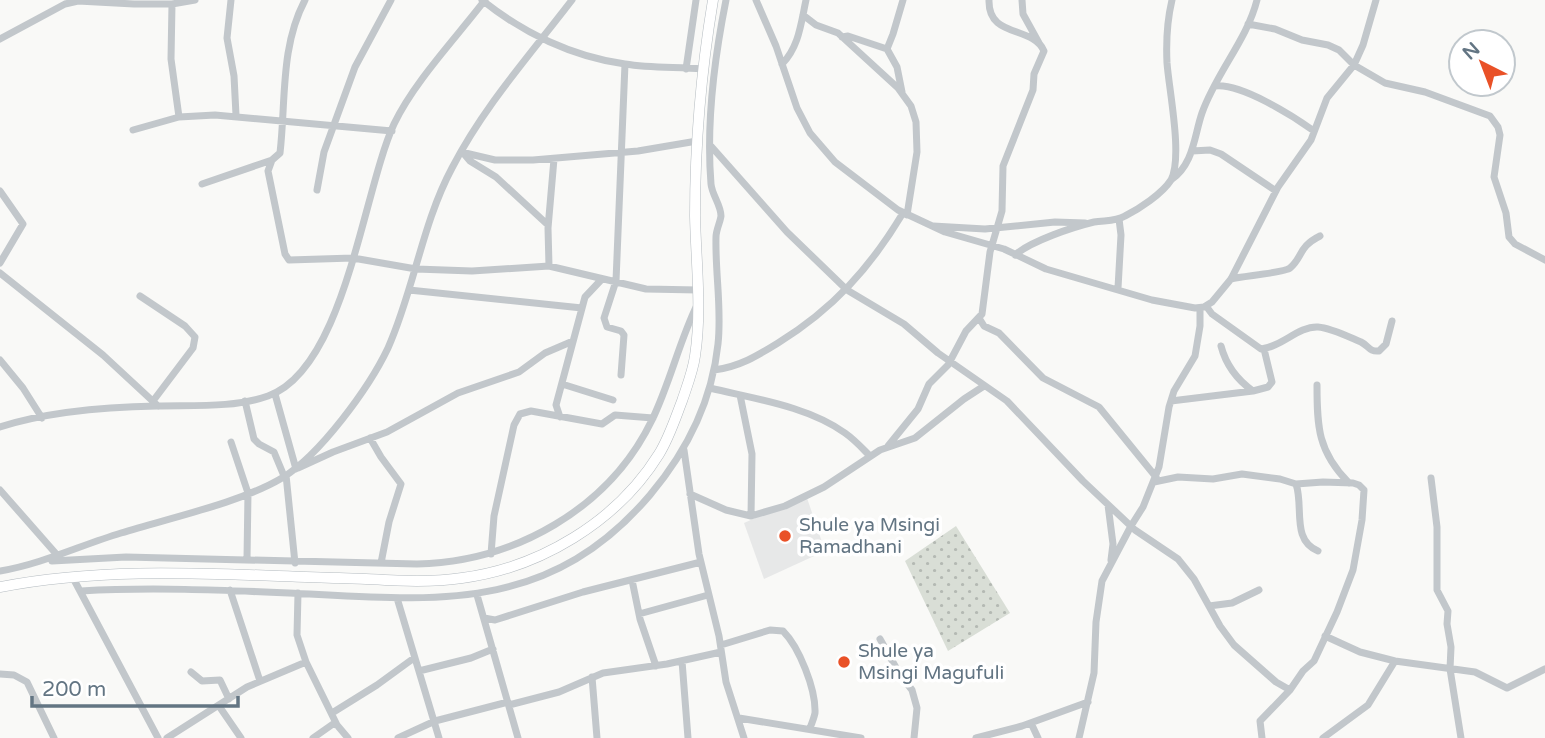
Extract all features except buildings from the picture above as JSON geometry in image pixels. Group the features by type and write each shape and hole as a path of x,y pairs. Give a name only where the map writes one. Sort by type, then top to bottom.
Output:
{"main road":[{"path":"0,587 72,576 124,573 402,581 460,579 496,572 534,559 562,546 603,515 624,497 658,456 670,432 695,358 698,329 695,220 697,141 702,69 713,0"}],"street":[{"path":"0,39 65,4 78,1 172,4 195,0"},
{"path":"231,0 228,38 236,115"},
{"path":"305,0 288,58 280,152 269,166 268,177 287,258 353,258 416,269 472,271 549,266 651,289 698,290"},
{"path":"317,190 324,152 359,59 391,0"},
{"path":"0,427 76,412 156,404 192,406 245,401 275,394 295,378 326,333 345,286 380,163 392,131 418,87 484,0 542,39 578,54 625,64 702,69"},
{"path":"0,571 58,556 117,534 248,493 295,469 334,428 377,370 409,290 435,209 452,168 474,127 572,0"},
{"path":"686,69 696,0"},
{"path":"81,591 230,590 397,598 477,595 518,584 554,570 595,546 644,502 665,479 684,450 702,411 714,370 720,322 716,235 721,215 711,186 710,145 714,72 726,0"},
{"path":"756,0 797,108 810,132 823,150 846,172 905,214 956,236 991,245 1046,269 1152,300 1203,307 1264,349 1272,382 1268,387 1171,401"},
{"path":"782,64 793,50 806,0"},
{"path":"887,49 903,0"},
{"path":"989,0 989,12 994,20 1039,43"},
{"path":"888,446 918,409 927,387 950,361 966,331 983,312 991,245 999,227 1003,166 1033,90 1034,72 1044,51 1023,15 1023,0"},
{"path":"1171,180 1174,141 1167,23 1172,0"},
{"path":"931,226 981,229 1055,222 1089,223 1119,219 1152,197 1181,171 1192,151 1203,110 1248,24 1257,0"},
{"path":"1079,738 1094,673 1098,600 1102,581 1155,480 1163,453 1164,425 1171,401 1195,356 1203,307 1217,298 1230,279 1276,191 1314,131 1327,98 1354,65 1363,45 1376,0"},
{"path":"172,4 172,59 179,117"},
{"path":"714,370 736,366 752,359 811,321 847,290 884,245 905,214 917,152 916,122 911,106 902,94 842,37 816,25 803,15"},
{"path":"1248,24 1328,45 1339,50 1354,65 1385,83 1425,92 1484,113 1494,120 1500,135 1494,177 1506,213 1509,237 1515,244 1545,260"},
{"path":"842,37 848,36 887,49 897,67 902,94"},
{"path":"621,375 624,335 621,331 607,327 604,318 616,281 625,64"},
{"path":"1215,86 1224,86 1257,98 1314,131"},
{"path":"133,130 179,117 236,115 392,131"},
{"path":"462,153 502,161 554,159 697,141"},
{"path":"710,145 787,232 847,290 904,324 1012,406 1108,505 1131,526 1184,565 1234,645 1276,682 1290,690"},
{"path":"1192,151 1210,150 1220,154 1276,191"},
{"path":"462,153 496,177 548,225"},
{"path":"549,266 548,225 554,159"},
{"path":"202,184 272,160"},
{"path":"0,191 23,224 0,263"},
{"path":"1118,288 1121,243 1119,219"},
{"path":"1015,255 1027,246 1089,223"},
{"path":"1230,279 1286,271 1294,264 1301,250 1320,236"},
{"path":"0,273 103,355 156,404"},
{"path":"544,413 556,405 587,293 602,279"},
{"path":"409,290 582,308"},
{"path":"140,296 185,326 195,337 192,348 156,404"},
{"path":"38,562 126,557 247,559 295,563 441,564 491,554 536,535 572,515 602,490 640,444 653,418 697,305"},
{"path":"979,318 984,326 999,333 1043,379 1100,407 1155,480"},
{"path":"1264,349 1305,330 1318,327 1360,342 1374,352 1379,351 1386,344 1392,321"},
{"path":"295,469 412,419 458,393 519,372 545,352 573,341"},
{"path":"1221,346 1226,362 1240,381 1252,391"},
{"path":"0,360 23,388 41,418"},
{"path":"562,384 613,400"},
{"path":"1317,385 1321,442 1335,467 1350,484"},
{"path":"690,494 726,510 751,516 785,506 816,491 888,446 915,438 984,386"},
{"path":"710,388 767,401 823,421 847,434 870,456"},
{"path":"275,394 295,469"},
{"path":"740,395 752,454 751,516"},
{"path":"245,401 254,439 274,452 285,476 295,563"},
{"path":"556,405 560,417"},
{"path":"491,554 494,516 517,417 524,412 544,413 602,424 615,415 653,418"},
{"path":"370,438 380,457 401,484 389,522 381,563"},
{"path":"231,442 248,493 247,559"},
{"path":"684,450 701,562 726,682 744,738"},
{"path":"1155,480 1178,477 1213,479 1242,474 1296,484 1324,482 1359,485 1364,490 1362,520 1353,570 1314,661 1260,721 1262,738"},
{"path":"1431,478 1437,527 1437,590 1448,611 1450,669 1461,738"},
{"path":"1296,484 1303,540 1309,548 1318,551"},
{"path":"0,490 58,556"},
{"path":"1108,505 1113,544 1111,563"},
{"path":"484,618 495,620 544,603 701,562"},
{"path":"72,576 158,738"},
{"path":"632,580 639,614 656,666"},
{"path":"230,590 260,681"},
{"path":"1209,606 1232,603 1259,590"},
{"path":"298,593 297,635 306,662 337,726 348,738"},
{"path":"477,595 518,738"},
{"path":"639,614 708,595"},
{"path":"397,598 439,738"},
{"path":"398,738 435,721 559,692 592,677 618,670 682,661 770,630 783,631 790,639 811,686 815,715 810,728"},
{"path":"1325,636 1360,652 1395,661 1475,672 1507,688 1545,670"},
{"path":"880,639 912,690 917,708 914,738"},
{"path":"419,671 471,658 493,649"},
{"path":"331,713 377,685 414,657"},
{"path":"682,661 688,738"},
{"path":"1323,738 1368,705 1395,661"},
{"path":"167,738 260,681 306,662"},
{"path":"191,672 202,681 220,680 229,699"},
{"path":"0,674 14,675 27,682 54,738"},
{"path":"592,677 597,738"},
{"path":"976,738 1031,723 1088,702"},
{"path":"219,706 241,738"},
{"path":"739,718 861,738"},
{"path":"1031,723 1038,738"},
{"path":"313,738 328,726 337,726"}],"shaded area":[{"path":"806,495 825,551 764,579 744,523"},
{"path":"956,526 1010,613 948,651 905,561"}],"place":[{"name":"Shule ya Msingi Ramadhani","path":"785,536"},
{"name":"Shule ya Msingi Magufuli","path":"844,662"}]}
